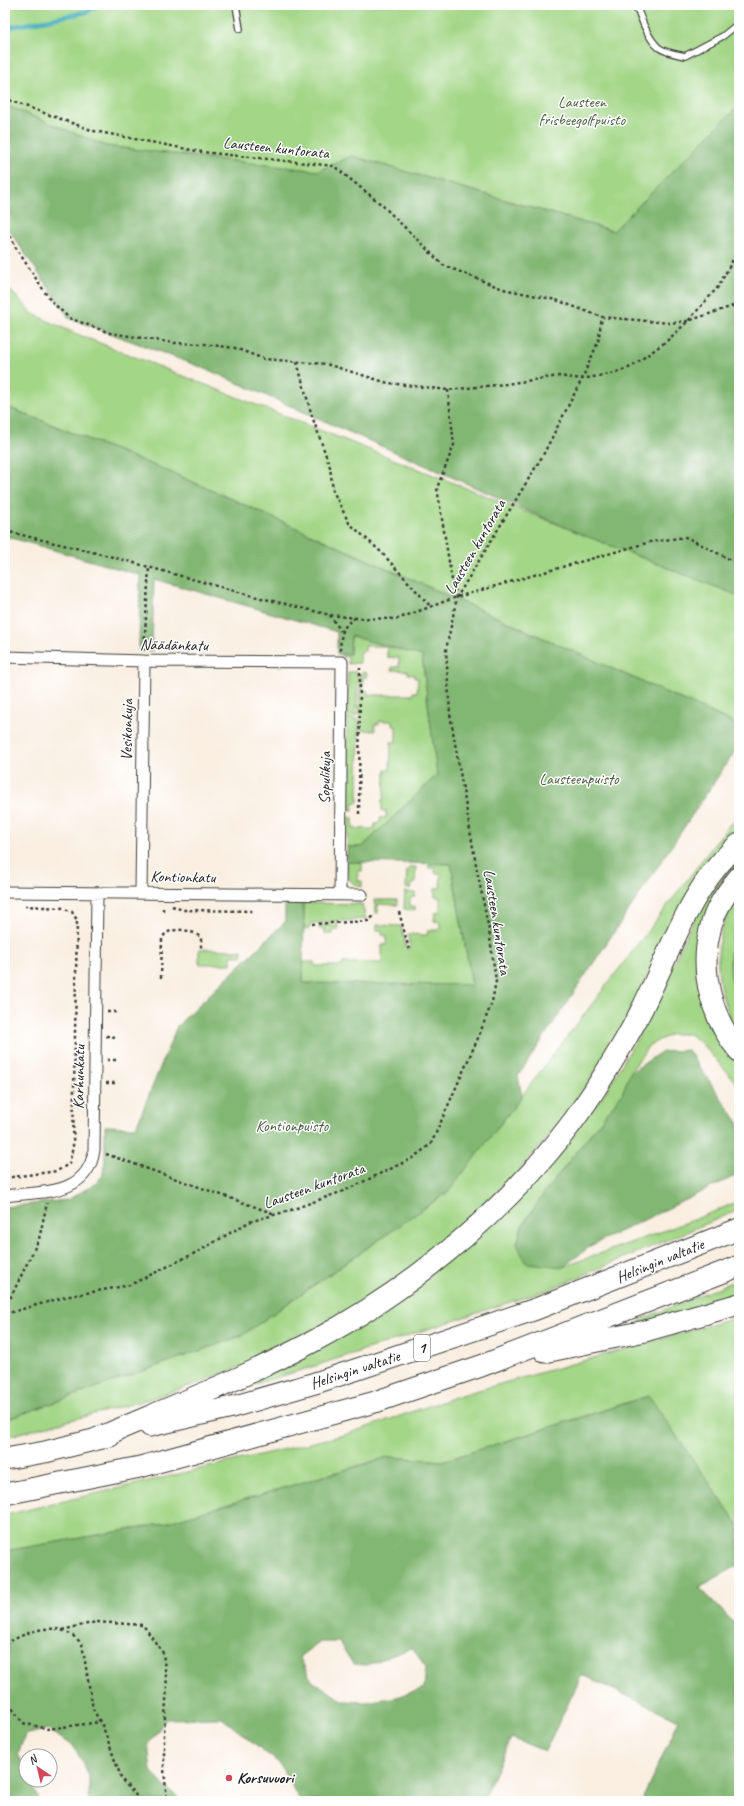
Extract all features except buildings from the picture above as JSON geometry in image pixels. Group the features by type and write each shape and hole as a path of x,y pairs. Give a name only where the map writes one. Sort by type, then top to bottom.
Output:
{"highway":[{"path":"96,1439 270,1363 314,1341 372,1306 420,1272 502,1202 536,1166 592,1094 642,1010 700,891 723,858 739,844"},
{"path":"739,877 721,903 715,916 710,929 706,959 709,989 717,1017 732,1043 739,1051"},
{"name":"Helsingin valtatie","path":"5,1459 45,1452 232,1407 315,1383 536,1310 739,1230"},
{"name":"Helsingin valtatie","path":"5,1494 140,1467 375,1402 481,1366 739,1266"},
{"path":"481,1366 645,1331 739,1304"}],"street":[{"name":"Näädänkatu","path":"5,657 144,661 341,662"},
{"name":"Vesikonkuja","path":"141,893 144,661"},
{"name":"Sopulikuja","path":"340,894 341,662"},
{"name":"Kontionkatu","path":"5,892 362,895"},
{"name":"Karhunkatu","path":"5,1196 64,1188 76,1182 86,1174 92,1162 94,1150 97,893"}],"lane":[{"path":"236,5 240,29"},
{"path":"636,5 648,32 659,47 672,53 685,56 723,36 739,23"}],"path":[{"name":"Lausteen kuntorata","path":"5,95 11,101 94,131 202,152 334,166 382,205 443,265 503,289 556,300 602,317 670,324 688,321 739,304"},
{"path":"5,225 16,248 50,300 69,318 110,334 174,343 204,344 235,348 264,358 326,364 388,383 448,390 506,384 559,376 582,379 614,374 631,366 668,340 688,321 718,288 739,249"},
{"name":"Lausteen kuntorata","path":"5,1314 65,1297 130,1285 199,1251 249,1222 346,1190 411,1159 432,1144 492,1002 496,981 489,930 476,865 450,714 446,650 457,596 543,454 582,379 598,342 602,317"},
{"path":"297,362 312,416 330,467 333,491 349,523 381,552 431,607"},
{"path":"448,390 454,444 437,488 452,580 457,596"},
{"path":"5,531 109,556 149,568 330,615 356,618 397,619 457,596 650,542 686,537 739,564"},
{"path":"144,661 149,568"},
{"path":"330,615 342,631"},
{"path":"341,662 342,631 347,623 356,618"},
{"path":"359,814 360,668"},
{"path":"5,1178 57,1171 69,1164 73,1147 77,920 72,912 63,908 19,906"},
{"path":"183,910 253,911"},
{"path":"399,912 409,949"},
{"path":"312,924 368,921 374,916"},
{"path":"161,978 162,939 165,934 171,931 182,930 197,934 202,940 201,949"},
{"path":"94,1150 276,1214"},
{"path":"5,1309 39,1239 50,1190"},
{"path":"62,1630 96,1622 143,1625 163,1653 167,1685 164,1733 164,1769 167,1801"},
{"path":"5,1644 23,1634 53,1628 62,1630 76,1637 82,1644 93,1708 100,1722 122,1780 141,1801"},
{"path":"5,1699 23,1723 48,1729 100,1722"}],"green space":[{"name":"Lausteen frisbeegolfpuisto","path":"5,5 739,5 739,105 613,231 352,156 318,171 106,146 5,105"},
{"path":"5,105 106,146 318,171 352,156 613,231 739,105 739,596 581,534 206,369 69,318 5,224"},
{"path":"5,285 33,314 72,332 739,596 739,725 168,471 5,406"},
{"path":"5,406 168,471 739,725 739,745 518,1076 522,1096 449,1191 241,1336 5,1420 5,1207 67,1200 90,1187 102,1177 105,1162 105,1126 136,1127 177,1026 285,922 285,903 304,903 303,983 472,985 451,864 347,862 347,847 362,847 437,775 422,656 351,636 350,654 337,654 337,632 154,579 152,651 139,651 140,575 5,536"},
{"path":"351,635 422,656 437,775 362,847 347,847 348,817 353,818 353,829 374,829 375,824 380,823 380,818 386,818 386,811 382,811 385,770 390,770 391,742 396,742 396,726 393,726 393,721 379,721 379,724 375,724 375,731 361,730 361,716 359,714 360,674 362,672 367,673 367,677 363,677 363,691 368,691 368,695 412,695 413,692 417,692 418,678 414,678 414,674 408,674 408,671 391,670 392,667 399,667 399,658 387,657 387,646 365,646 365,651 360,652 360,663 348,664 348,657 342,657 342,654 350,654"},
{"path":"348,672 357,672 358,674 356,716 347,715"},
{"path":"347,717 359,720 358,802 353,803 353,810 345,809"},
{"path":"739,819 739,831 708,862 696,881 628,1016 599,1066 561,1121 517,1173 468,1221 415,1265 358,1304 298,1339 237,1368 153,1398 5,1437 5,1420 241,1336 449,1191 729,825"},
{"path":"739,853 739,866 733,872 699,944 696,969 701,992 726,1046 739,1062 739,1086 701,1043 689,1034 672,1034 649,1045 630,1073 622,1094 548,1188 522,1226 517,1244 563,1267 674,1227 739,1201 739,1210 550,1289 312,1367 226,1393 306,1352 552,1160 605,1093 645,1025 705,895"},
{"path":"347,862 362,862 362,871 358,871 358,881 362,881 362,887 354,884 349,878"},
{"path":"429,863 451,864 472,986 303,983 303,962 314,962 315,966 343,966 343,963 382,963 382,945 386,945 387,936 382,935 382,930 377,930 377,925 401,926 407,949 411,948 408,934 427,935 428,930 440,930 440,922 434,921 435,913 440,912 440,897 435,897 435,888 440,888 441,873 435,873 435,868 429,868"},
{"path":"410,867 416,867 415,884 411,884 410,889 406,888 407,871"},
{"path":"405,892 415,893 415,897 410,898 410,906 415,906 415,910 404,909"},
{"path":"739,893 739,917 731,941 735,993 739,1002 739,1033 730,1017 724,1000 719,981 718,963 719,944 723,926"},
{"path":"374,900 397,900 398,905 378,904 378,913 376,913"},
{"path":"304,903 362,904 366,919 313,923 310,925 309,929 304,929"},
{"path":"739,917 739,1002 732,980 730,960 733,939"},
{"path":"319,925 338,925 338,930 333,929 333,934 325,934 325,929 319,929"},
{"path":"199,949 242,950 242,956 231,956 231,964 199,964"},
{"path":"688,1050 739,1124 739,1174 592,1245 563,1267 526,1263 517,1244 522,1226 548,1188 622,1094 630,1073 661,1052"},
{"path":"739,1279 739,1297 641,1325 640,1320"},
{"path":"739,1317 739,1526 648,1396 443,1461 388,1457 162,1524 5,1551 5,1515 344,1435 461,1395"},
{"path":"649,1396 739,1526 739,1565 699,1587 739,1628 739,1801 644,1801 643,1798 679,1720 582,1675 545,1751 511,1738 482,1801 300,1801 279,1763 222,1718 166,1719 148,1745 151,1771 166,1788 183,1801 89,1801 89,1776 75,1748 48,1729 25,1735 20,1748 18,1748 18,1788 34,1788 40,1801 5,1801 5,1551 162,1524 388,1457 443,1461","holes":["319,1642 339,1642 353,1664 367,1665 412,1648 426,1667 424,1688 397,1697 365,1702 344,1701 312,1681 299,1657"]}],"waterway":[{"path":"5,28 87,12 98,5"}],"place":[{"name":"Korsuvuori","path":"229,1778"}],"park label":[{"name":"Lausteenpuisto","path":"579,779"},
{"name":"Kontionpuisto","path":"292,1126"}]}
